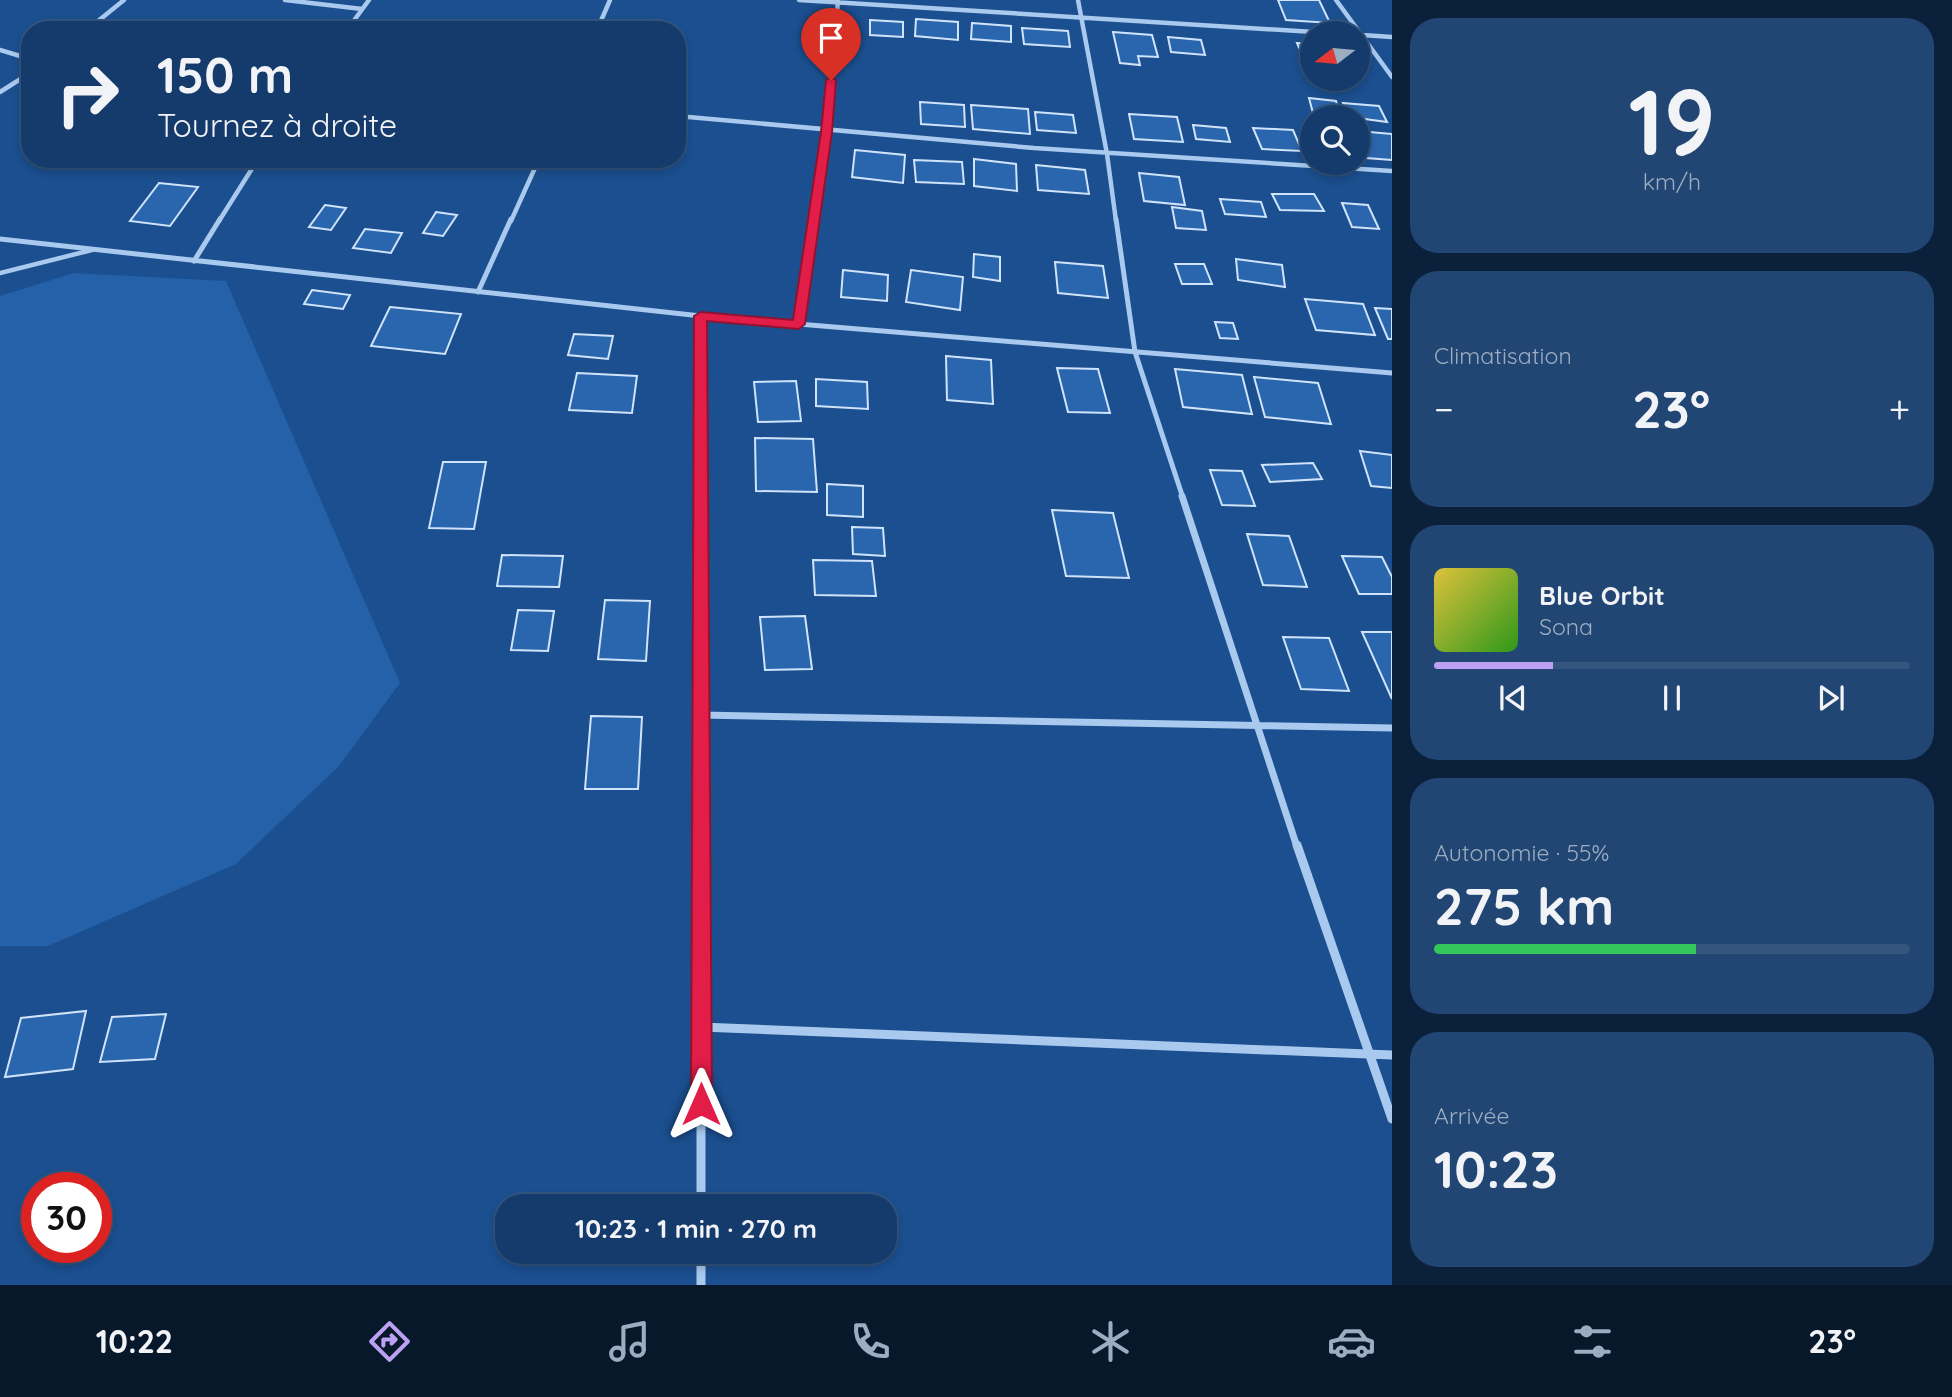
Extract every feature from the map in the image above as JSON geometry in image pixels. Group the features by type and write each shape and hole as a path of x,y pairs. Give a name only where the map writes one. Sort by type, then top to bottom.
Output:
{"street":[{"path":"98,21 124,0"},
{"path":"285,0 362,9"},
{"path":"353,21 369,0"},
{"path":"601,21 610,0"},
{"path":"799,0 1300,31"},
{"path":"1079,0 1107,154 1135,352 1257,724 1392,1119"},
{"path":"1336,0 1351,21"},
{"path":"799,324 827,132 837,2"},
{"path":"1370,36 1392,37"},
{"path":"1370,47 1392,77"},
{"path":"0,50 21,56"},
{"path":"0,92 21,79"},
{"path":"686,117 827,132 1107,154 1392,171"},
{"path":"194,261 252,168"},
{"path":"478,292 535,168"},
{"path":"0,239 701,316 1392,373"},
{"path":"701,316 701,1194"},
{"path":"701,715 1392,728"},
{"path":"701,1027 1392,1055"},
{"path":"701,1264 701,1285"}],"lane":[{"path":"0,273 94,250"}],"shaded area":[{"path":"74,273 226,281 400,683 339,766 236,864 48,946 0,946 0,296"}],"building":[{"path":"1278,0 1319,0 1329,21 1301,21 1286,20"},
{"path":"916,19 958,22 958,40 915,36"},
{"path":"870,20 903,22 903,37 870,35"},
{"path":"972,23 1011,26 1011,42 971,39"},
{"path":"1022,28 1068,31 1070,47 1024,44"},
{"path":"1113,32 1152,35 1158,57 1138,56 1140,65 1120,63"},
{"path":"1168,37 1201,40 1205,55 1171,52"},
{"path":"1309,98 1336,101 1337,105 1311,105"},
{"path":"920,102 964,105 965,127 921,124"},
{"path":"971,105 1028,109 1030,134 973,129"},
{"path":"1370,105 1379,106 1387,122 1370,120"},
{"path":"1035,112 1073,115 1076,133 1037,130"},
{"path":"1129,114 1177,117 1183,142 1134,139"},
{"path":"1193,125 1226,128 1230,142 1196,139"},
{"path":"1253,128 1293,130 1300,146 1300,151 1262,149"},
{"path":"1370,132 1392,134 1392,160 1370,158"},
{"path":"855,150 905,155 903,183 852,177"},
{"path":"974,159 1016,164 1017,191 974,186"},
{"path":"914,160 962,162 964,184 916,182"},
{"path":"1036,165 1085,170 1089,194 1038,190"},
{"path":"1139,173 1179,177 1185,205 1144,201"},
{"path":"159,183 198,187 170,226 130,221"},
{"path":"1272,194 1314,194 1324,211 1280,210"},
{"path":"1220,199 1261,202 1266,217 1225,214"},
{"path":"1342,203 1368,205 1379,229 1352,227"},
{"path":"325,205 346,208 331,230 309,227"},
{"path":"1172,207 1202,211 1206,230 1176,228"},
{"path":"436,212 457,215 443,236 423,233"},
{"path":"365,229 402,233 391,253 353,248"},
{"path":"974,254 1000,257 1000,281 973,277"},
{"path":"1236,259 1282,265 1285,287 1238,280"},
{"path":"1055,262 1103,266 1108,298 1058,293"},
{"path":"1175,264 1204,264 1212,284 1182,284"},
{"path":"843,270 888,275 887,301 841,297"},
{"path":"911,270 963,277 960,310 906,302"},
{"path":"312,290 350,295 343,309 304,304"},
{"path":"1305,299 1363,304 1375,335 1316,330"},
{"path":"390,307 461,314 445,354 371,346"},
{"path":"1375,308 1392,309 1392,339 1388,339"},
{"path":"1215,322 1233,323 1238,339 1220,338"},
{"path":"574,334 613,336 608,359 568,355"},
{"path":"946,356 991,360 993,404 947,400"},
{"path":"1057,368 1098,369 1110,413 1068,412"},
{"path":"1175,369 1242,375 1252,414 1183,407"},
{"path":"577,373 637,376 632,413 569,410"},
{"path":"1254,377 1318,383 1331,424 1265,417"},
{"path":"816,379 867,382 868,409 816,406"},
{"path":"796,381 801,421 758,422 754,382"},
{"path":"755,438 813,439 817,492 756,491"},
{"path":"1360,451 1392,455 1392,488 1371,486"},
{"path":"443,462 486,462 474,529 429,528"},
{"path":"1313,463 1322,479 1270,482 1262,465"},
{"path":"1210,470 1242,471 1255,506 1222,505"},
{"path":"827,484 863,486 863,517 827,515"},
{"path":"1052,510 1113,513 1129,578 1066,576"},
{"path":"852,527 883,528 885,556 853,554"},
{"path":"1247,534 1289,536 1307,587 1263,585"},
{"path":"502,555 563,556 559,587 497,586"},
{"path":"1342,556 1382,557 1392,577 1392,594 1359,594"},
{"path":"813,560 872,561 876,596 815,595"},
{"path":"605,600 650,601 646,661 598,659"},
{"path":"518,610 554,611 548,651 511,650"},
{"path":"805,616 812,669 765,670 760,617"},
{"path":"1362,632 1392,632 1392,699"},
{"path":"1283,637 1329,638 1349,691 1301,689"},
{"path":"591,716 642,717 638,789 585,789"},
{"path":"86,1011 73,1069 5,1077 21,1018"},
{"path":"166,1014 155,1059 100,1062 112,1017"}],"route":[{"path":"701,1104 701,316 799,324 827,132 831,80"}]}
